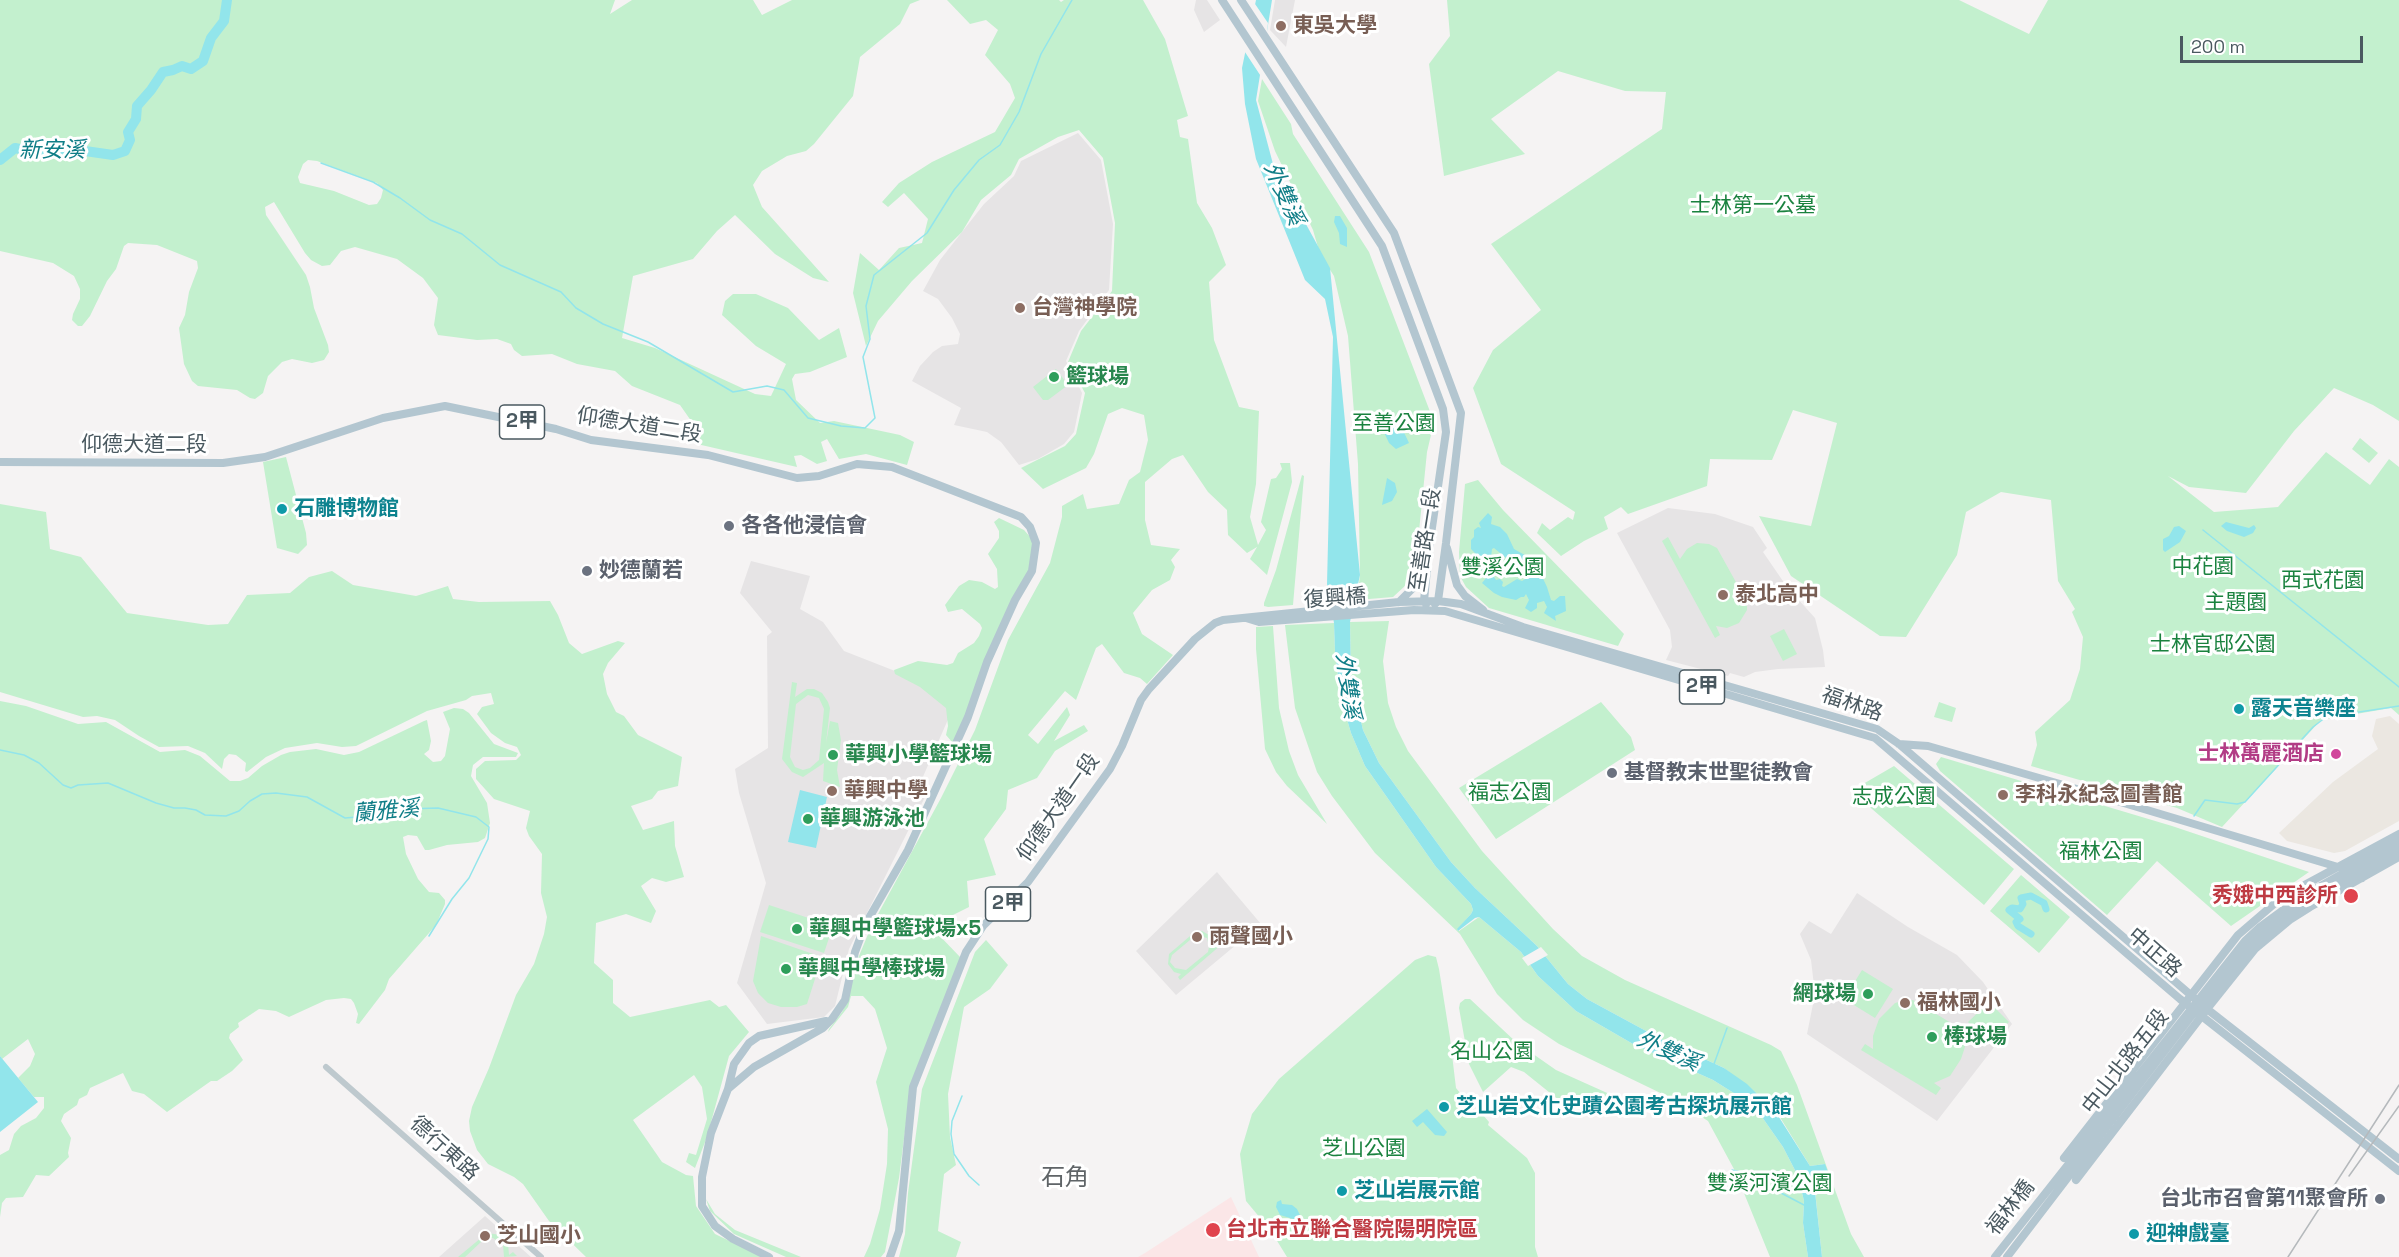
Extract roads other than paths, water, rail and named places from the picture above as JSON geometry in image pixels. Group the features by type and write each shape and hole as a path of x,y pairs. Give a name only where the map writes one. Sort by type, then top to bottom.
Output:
{"main road":[{"name":"至善路一段","path":"1222,0 1382,246 1443,409 1446,432 1429,548 1424,601 1430,610 1438,601 1461,413 1394,233 1241,0"},
{"name":"仰德大道二段","path":"0,462 223,463 265,457 383,418 444,406 556,429 591,440 708,455 797,478 819,476 857,464 892,467 1018,515 1030,527 1036,543 1032,571 1015,600 987,662 968,717 908,850 865,925 855,952 844,999 832,1018"},
{"path":"1446,543 1457,585 1465,596 1488,615"},
{"path":"1399,602 1415,586 1429,548"},
{"name":"福林路","path":"1388,609 1399,602 1438,601 1461,604 1535,630 1877,729 1899,744 1928,747 2336,867"},
{"name":"福林路","path":"1388,609 1430,610 1470,617 1506,631 1875,738 1893,752"},
{"name":"復興橋","path":"1245,618 1388,609"},
{"name":"仰德大道一段","path":"890,1257 899,1231 913,1087 972,940 1028,882 1104,777 1122,746 1141,700 1151,687 1206,630 1223,620 1245,618"},
{"path":"1893,752 1899,744"},
{"name":"中正路","path":"1899,744 2196,1006 2399,1160"},
{"name":"中正路","path":"1893,752 2196,1006 2399,1171"},
{"name":"中山北路五段","path":"2076,1180 2196,1006 2232,941 2282,899 2399,834"},
{"name":"中山北路五段","path":"2355,874 2399,842"},
{"name":"中山北路五段","path":"2064,1158 2234,962 2268,928 2306,901 2399,849"},
{"name":"中山北路五段","path":"2355,874 2399,857"},
{"name":"2甲","path":"2336,867 2355,874"},
{"name":"中山北路五段","path":"2055,1180 2196,1006"},
{"name":"中山北路五段","path":"2062,1187 2196,1006"},
{"name":"2甲","path":"769,1257 733,1239 715,1226 702,1206 703,1171 711,1133 728,1089 734,1064 749,1043 759,1036 820,1024 832,1018"},
{"name":"2甲","path":"728,1089 754,1067 810,1037 832,1018"},
{"name":"福林橋","path":"1995,1257 2055,1180"},
{"name":"福林橋","path":"2007,1257 2062,1187"}],"street":[{"name":"德行東路","path":"326,1067 541,1257"}],"water":[{"name":"外雙溪","path":"1256,0 1272,0 1256,100 1273,164 1330,268 1360,575 1350,622 1351,678 1363,730 1379,763 1451,862 1475,888 1537,946 1568,984 1587,999 1659,1038 1724,1068 1747,1084 1777,1114 1810,1166 1825,1164 1829,1175 1814,1182 1822,1257 1808,1257 1803,1223 1804,1201 1798,1176 1783,1147 1762,1117 1737,1095 1713,1080 1633,1044 1576,1011 1538,976 1521,952 1479,917 1458,931 1457,929 1473,910 1471,904 1436,867 1365,766 1351,733 1341,699 1334,623 1327,584 1333,337 1325,299 1305,280 1256,159 1245,104 1242,68"},
{"path":"1335,216 1340,216 1347,228 1347,247 1340,244 1339,233 1334,222"},
{"path":"1388,422 1400,424 1409,443 1396,449 1389,443 1382,428"},
{"path":"1387,478 1395,483 1397,492 1392,501 1382,505"},
{"path":"1488,513 1492,517 1491,524 1500,527 1507,534 1514,549 1532,559 1532,565 1534,569 1538,568 1551,600 1565,596 1566,611 1555,616 1556,621 1544,613 1547,607 1544,601 1537,603 1537,608 1531,612 1525,608 1529,600 1526,594 1516,600 1502,597 1482,583 1487,577 1484,574 1485,569 1480,570 1479,574 1475,572 1473,568 1481,559 1471,549 1474,530 1481,528 1479,523","holes":["1494,548 1511,562 1519,564 1527,578 1522,581 1517,579 1504,587 1503,582 1494,577 1497,570 1488,560 1492,549"]},
{"path":"2226,522 2249,528 2254,525 2256,528 2253,533 2244,537 2227,531 2221,526"},
{"path":"2179,526 2186,531 2180,542 2165,552 2163,539 2169,536 2174,527"},
{"name":"華興游泳池","path":"800,790 827,797 816,848 788,842"},
{"path":"0,1056 38,1102 0,1132"},
{"path":"1427,1109 1447,1132 1444,1136 1435,1135 1423,1122 1417,1127 1412,1121"},
{"path":"1281,1200 1282,1204 1292,1205 1297,1209 1301,1217 1300,1221 1280,1215 1276,1207 1277,1202"}],"waterway":[{"name":"新安溪","path":"0,160 15,148 34,152 54,149 66,153 77,147 85,151 113,155 125,151 130,140 128,132 136,119 137,106 163,72 182,66 191,69 203,61 211,38 224,21 227,0"},
{"path":"321,163 373,182 430,220 462,234 500,265 561,292 576,308 603,324 648,342 733,392 767,386 784,390 808,418 841,426 865,428 875,418 863,357 870,339 866,306 874,275 927,233 954,190 979,160 1000,145 1019,112 1041,54 1072,0"},
{"path":"2203,530 2399,687"},
{"path":"2194,816 2205,800 2237,804 2245,802 2313,727 2326,717 2399,706"},
{"name":"蘭雅溪","path":"0,750 24,755 39,763 63,785 71,788 78,785 108,783 156,803 174,808 196,810 205,815 226,816 239,811 262,794 276,793 307,797 345,818 392,814 404,809 438,808 476,817 489,827 488,839 469,878 452,899 429,936"},
{"path":"2031,934 2018,926 2016,922 2020,919 2009,910 2020,909 2023,904 2021,898 2031,896 2044,903 2046,909"},
{"path":"1714,1064 1727,1028"},
{"path":"962,1096 952,1121 954,1154 969,1176 979,1185"},
{"path":"1732,1170 1741,1172 1804,1205"}],"railway":[{"path":"2288,1257 2399,1085"},
{"path":"2349,1176 2399,1106"}],"place":[{"name":"東吳大學","path":"1281,26"},
{"name":"台灣神學院","path":"1020,308"},
{"name":"籃球場","path":"1054,377"},
{"name":"石雕博物館","path":"282,509"},
{"name":"各各他浸信會","path":"729,526"},
{"name":"妙德蘭若","path":"587,571"},
{"name":"泰北高中","path":"1723,595"},
{"name":"露天音樂座","path":"2239,709"},
{"name":"士林萬麗酒店","path":"2336,754"},
{"name":"華興小學籃球場","path":"833,755"},
{"name":"基督教末世聖徒教會","path":"1612,773"},
{"name":"華興中學","path":"832,791"},
{"name":"李科永紀念圖書館","path":"2003,795"},
{"name":"華興游泳池","path":"808,819"},
{"name":"秀娥中西診所","path":"2351,896"},
{"name":"華興中學籃球場x5","path":"797,929"},
{"name":"雨聲國小","path":"1197,937"},
{"name":"華興中學棒球場","path":"786,969"},
{"name":"網球場","path":"1868,994"},
{"name":"福林國小","path":"1905,1003"},
{"name":"棒球場","path":"1932,1037"},
{"name":"芝山岩文化史蹟公園考古探坑展示館","path":"1444,1107"},
{"name":"芝山岩展示館","path":"1342,1191"},
{"name":"台北市召會第11聚會所","path":"2380,1199"},
{"name":"台北市立聯合醫院陽明院區","path":"1213,1230"},
{"name":"迎神戲臺","path":"2134,1234"},
{"name":"芝山國小","path":"485,1236"}],"district":[{"name":"石角","path":"1065,1178"}],"park label":[{"name":"士林第一公墓","path":"1753,206"},
{"name":"至善公園","path":"1394,424"},
{"name":"中花園","path":"2203,567"},
{"name":"雙溪公園","path":"1503,568"},
{"name":"西式花園","path":"2323,581"},
{"name":"主題園","path":"2236,603"},
{"name":"士林官邸公園","path":"2213,645"},
{"name":"福志公園","path":"1510,793"},
{"name":"志成公園","path":"1894,797"},
{"name":"福林公園","path":"2101,852"},
{"name":"名山公園","path":"1492,1052"},
{"name":"芝山公園","path":"1364,1149"},
{"name":"雙溪河濱公園","path":"1770,1184"}]}
